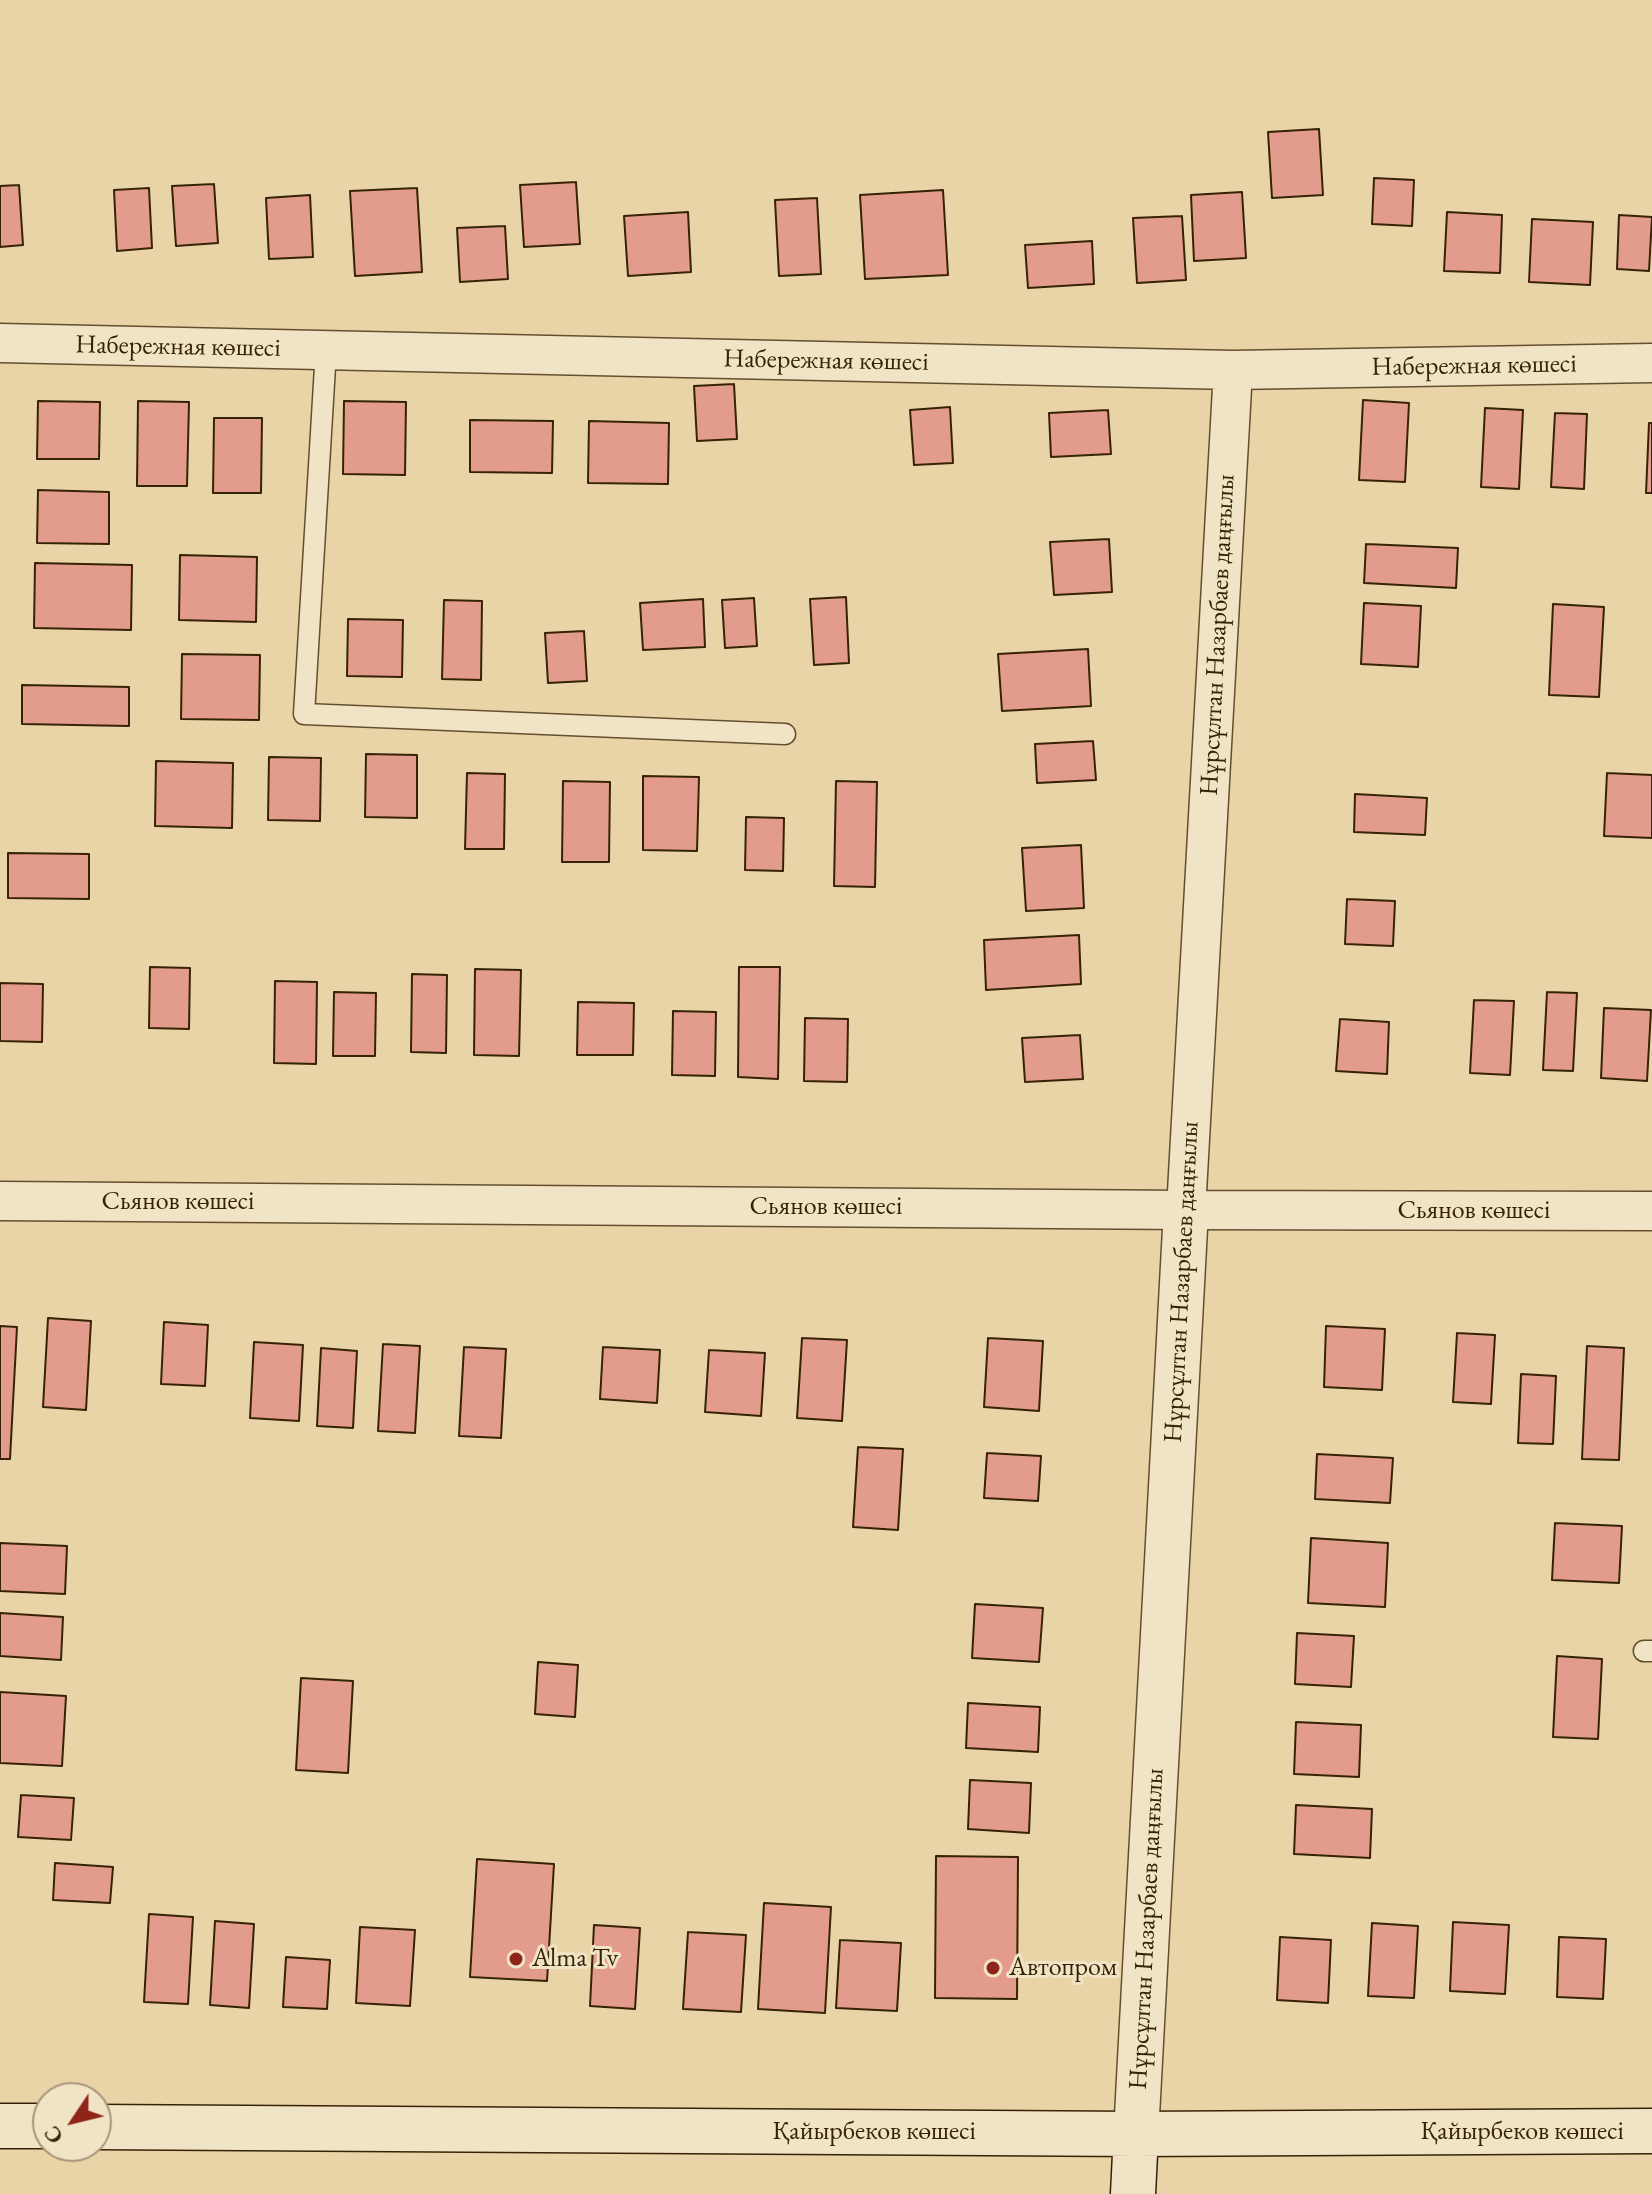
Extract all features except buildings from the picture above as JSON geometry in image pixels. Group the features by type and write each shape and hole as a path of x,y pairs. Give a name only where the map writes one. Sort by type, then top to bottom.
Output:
{"main road":[{"name":"Нұрсұлтан Назарбаев даңғылы","path":"1133,2194 1186,1210"},
{"path":"0,2126 32,2126"},
{"name":"Қайырбеков көшесі","path":"112,2127 1136,2134 1652,2131"}],"street":[{"name":"Набережная көшесі","path":"0,343 1233,370 1652,363"},
{"name":"Нұрсұлтан Назарбаев даңғылы","path":"1186,1210 1233,370"},
{"name":"Сьянов көшесі","path":"0,1201 1652,1211"}],"lane":[{"path":"326,350 304,714 785,734"}],"place":[{"name":"Alma Tv","path":"516,1959"},
{"name":"Автопром","path":"993,1968"}]}
